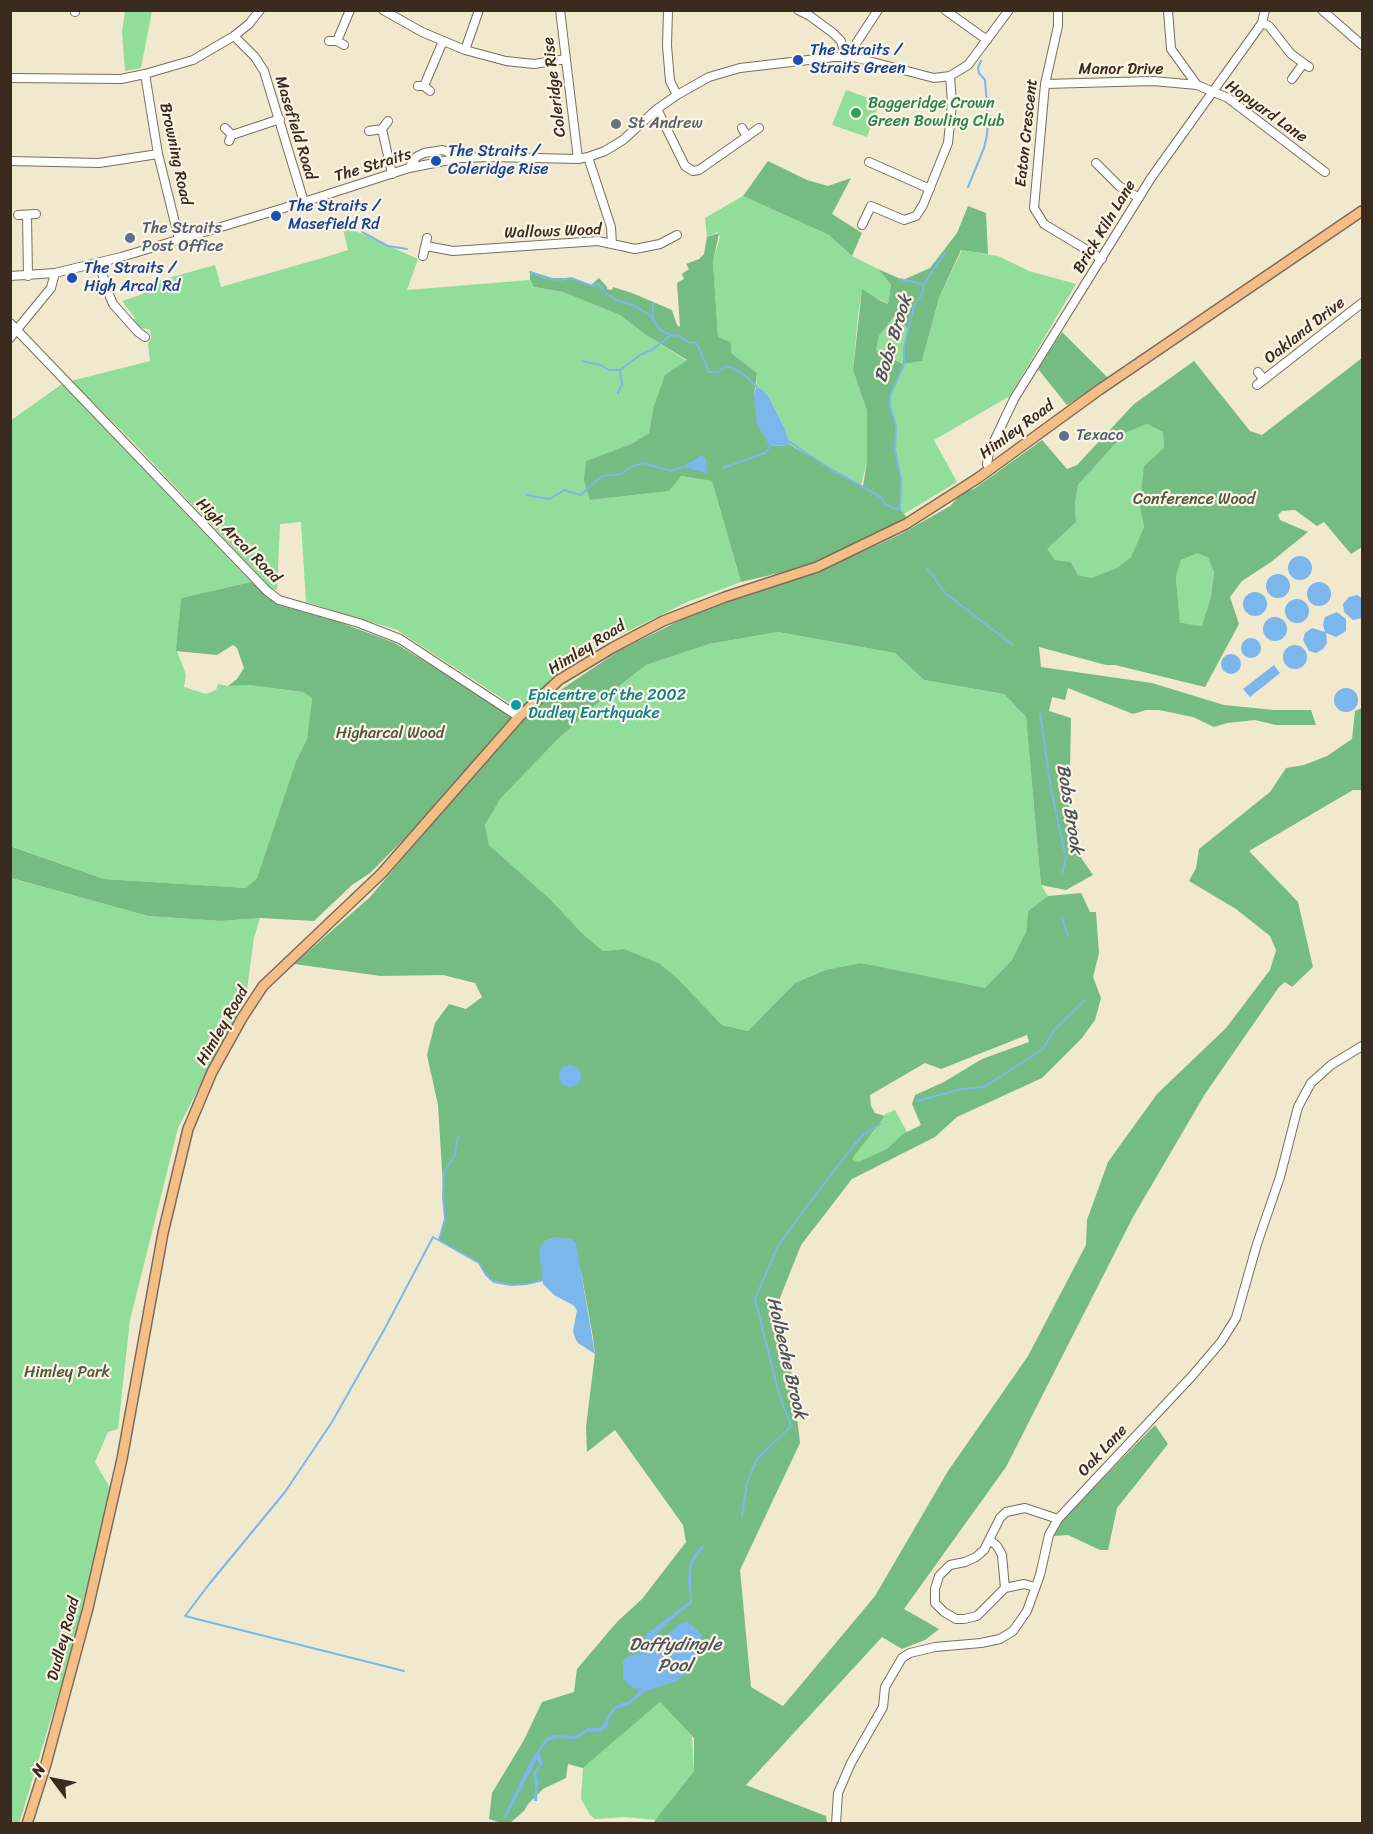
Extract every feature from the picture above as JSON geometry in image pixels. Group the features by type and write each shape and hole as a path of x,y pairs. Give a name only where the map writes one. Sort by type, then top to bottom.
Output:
{"main road":[{"name":"Himley Road","path":"122,1459 173,1187 188,1129 217,1063 263,986 382,873 519,717 559,680 595,657 663,621 725,597 817,567 906,524 1099,390 1362,213"},
{"name":"Dudley Road","path":"27,1824 46,1764 88,1608 122,1459"}],"street":[{"path":"10,78 121,79 145,74 193,60 234,36 249,24 260,10"},
{"path":"337,42 350,10"},
{"path":"383,10 443,41 465,50 506,61 534,64 566,59"},
{"path":"465,50 479,10"},
{"name":"Coleridge Rise","path":"560,10 578,159"},
{"path":"668,10 667,46 670,81 677,95"},
{"path":"798,10 833,33 841,41 846,57"},
{"path":"857,42 878,10"},
{"path":"945,10 987,40"},
{"path":"862,225 871,206 904,220 916,216 930,189 948,142 952,103 950,76 968,65 1009,10"},
{"name":"Eaton Crescent","path":"1058,10 1058,26 1045,84 1034,208 1044,224 1102,259"},
{"path":"1168,10 1171,49 1197,85"},
{"name":"Brick Kiln Lane","path":"988,469 989,452 1014,399 1151,178 1262,23 1265,10"},
{"path":"1322,10 1362,45"},
{"path":"1332,10 1335,23"},
{"path":"1262,23 1269,26 1292,54 1306,66 1292,79"},
{"name":"Masefield Road","path":"234,36 261,65 280,119 304,202"},
{"path":"424,88 443,41"},
{"name":"The Straits","path":"10,276 55,273 99,263 409,168 460,158 492,156 578,159 588,157 605,151 623,140 657,108 677,95 709,77 740,68 846,57 862,58 892,69 934,78 950,76"},
{"name":"Browning Road","path":"145,74 158,154 179,239"},
{"name":"Manor Drive","path":"1045,84 1153,81 1197,85"},
{"name":"Hopyard Lane","path":"1197,85 1228,98 1325,172"},
{"path":"657,108 685,166 693,171 699,170 759,128"},
{"path":"225,128 231,138 280,119"},
{"path":"369,131 382,129 388,121"},
{"path":"742,128 747,137"},
{"path":"382,129 392,174"},
{"path":"409,168 416,157 424,153 443,150 460,158"},
{"path":"10,161 99,163 158,154"},
{"path":"588,157 611,227 612,244"},
{"path":"869,162 930,189"},
{"path":"1096,164 1119,186 1139,198"},
{"path":"28,276 23,215 36,214"},
{"name":"Wallows Wood","path":"423,256 427,242 453,251 598,241 635,249 660,244 677,235"},
{"path":"99,263 113,304 139,336"},
{"path":"10,338 51,288 55,273"},
{"name":"Oakland Drive","path":"1258,372 1261,382 1362,303"},
{"name":"High Arcal Road","path":"10,323 267,591 279,600 359,623 400,639 519,717"},
{"name":"Oak Lane","path":"836,1824 838,1793 851,1763 883,1707 885,1687 902,1658 910,1653 934,1647 1000,1639 1013,1631 1027,1611 1049,1535 1058,1519 1221,1342 1236,1318 1257,1244 1280,1177 1298,1107 1311,1083 1332,1065 1362,1046"},
{"path":"1035,1587 1024,1584 1005,1588 977,1616 964,1619 956,1619 935,1603 935,1589 939,1576 950,1565 976,1557 984,1550 1000,1518 1006,1512 1025,1508 1058,1519"},
{"path":"990,1539 1002,1555 1005,1588"}],"green space":[{"path":"125,11 152,11 141,68 125,71 122,32"},
{"name":"Baggeridge Crown Green Bowling Club","path":"846,90 880,102 867,137 832,125"},
{"path":"768,161 807,180 828,186 851,178 832,214 862,233 852,256 829,235 743,196"},
{"path":"743,196 829,235 852,256 878,269 891,285 888,304 862,290 858,315 853,370 867,411 867,462 861,485 790,445 770,399 756,386 757,373 731,353 731,342 718,337 713,262 720,237 718,232 707,237 705,218"},
{"path":"968,206 986,213 988,254 961,250 939,298 922,361 904,364 890,396 890,407 896,426 895,450 901,479 900,509 907,518 813,565 741,582 712,481 681,476 669,491 590,500 584,480 586,461 631,444 649,433 653,409 665,375 687,360 646,335 620,315 563,292 534,287 530,280 530,271 552,278 571,278 591,285 599,278 607,289 612,290 613,287 632,293 672,310 677,325 680,327 677,283 684,279 682,274 689,269 686,264 699,259 704,254 707,237 719,233 713,262 718,337 731,342 731,353 757,373 754,396 770,446 790,445 863,486 867,462 867,411 853,370 862,289 888,304 891,285 878,269 903,280 930,268 957,233","holes":["897,313 908,330 903,364 876,350 879,336"]},
{"path":"342,225 418,259 407,290 530,280 534,287 563,292 620,315 687,361 653,409 649,433 631,444 587,461 590,500 668,491 681,476 712,481 741,582 687,602 614,638 567,666 520,710 397,630 306,602 301,522 280,524 277,590 272,589 134,443 71,381 150,361 148,344 151,338 150,329 137,328 132,321 135,318 122,301 143,294 140,286 215,265 221,287 326,257 348,250"},
{"path":"962,250 998,256 1029,271 1076,284 1010,396 934,440 957,482 904,514 900,509 901,479 895,450 896,426 890,407 890,396 904,364 922,361 939,298"},
{"path":"897,313 908,330 904,347 904,364 876,350 879,336"},
{"path":"1062,332 1109,379 1067,405 1038,369"},
{"name":"Conference Wood","path":"1362,358 1362,547 1351,554 1324,522 1317,526 1295,510 1282,511 1278,515 1280,520 1308,532 1271,562 1242,581 1230,597 1239,624 1205,687 1115,665 1106,665 1039,647 1041,667 1152,683 1224,705 1274,710 1311,710 1316,725 1276,725 1255,720 1214,727 1193,717 1159,710 1146,710 1133,714 1068,688 1065,700 1052,697 1049,711 1071,718 1069,820 1077,852 1093,875 1066,890 1041,885 1026,717 1004,694 924,680 895,653 778,632 709,644 646,665 599,702 557,740 501,798 485,825 489,845 550,899 580,931 603,951 624,949 660,964 679,980 722,1025 748,1031 795,983 826,970 861,963 985,988 1011,961 1026,932 1028,911 1048,896 1081,893 1090,912 1096,912 1099,953 1093,977 1101,998 1095,1020 1082,1038 1042,1078 957,1117 935,1137 852,1179 801,1245 776,1308 792,1375 800,1443 740,1570 751,1687 783,1706 875,1596 948,1471 1028,1356 1086,1245 1087,1220 1108,1162 1157,1094 1226,1028 1270,970 1276,950 1270,936 1236,909 1189,881 1196,868 1199,849 1270,792 1286,768 1304,765 1327,756 1352,739 1355,711 1362,708 1362,790 1353,790 1249,851 1298,902 1313,967 1292,987 1285,982 1279,987 1205,1094 1133,1217 1006,1467 904,1609 939,1629 925,1640 902,1649 882,1637 746,1785 826,1816 827,1823 653,1823 694,1771 694,1738 660,1702 583,1768 568,1764 566,1778 543,1789 510,1823 489,1819 492,1793 524,1740 542,1702 574,1692 577,1669 617,1622 642,1599 686,1542 683,1525 615,1430 587,1452 586,1427 595,1354 593,1338 581,1271 555,1237 544,1242 541,1260 543,1280 511,1285 490,1280 479,1263 439,1240 445,1219 438,1105 427,1055 435,1023 449,1004 466,1009 482,997 475,983 443,975 381,976 294,964 370,897 514,728 547,699 620,650 683,619 737,598 798,579 901,534 950,506 963,492 974,489 1042,440 1067,469 1077,465 1134,404 1194,361 1250,431 1262,435","holes":["1147,424 1163,432 1164,448 1144,466 1140,507 1144,527 1131,557 1117,568 1091,578 1078,575 1071,562 1055,560 1047,549 1076,522 1075,503 1078,485 1125,433","1198,553 1208,558 1214,572 1211,597 1202,626 1180,623 1176,577 1181,560","1027,1035 1029,1042 982,1059 944,1082 915,1095 912,1104 921,1125 903,1134 887,1149 858,1162 852,1159 885,1116 875,1113 871,1106 870,1095 925,1063 941,1069"]},
{"path":"62,384 251,582 181,598 177,651 186,675 184,687 206,694 216,690 218,684 249,685 303,692 312,698 307,739 296,761 257,878 246,888 104,879 11,846 10,421"},
{"path":"1147,424 1163,432 1164,448 1140,507 1144,527 1131,557 1118,568 1091,578 1078,575 1071,562 1055,560 1046,549 1076,522 1075,503 1078,485 1125,433"},
{"path":"1198,553 1208,558 1214,572 1211,597 1203,626 1180,624 1176,577 1181,560"},
{"name":"Higharcal Wood","path":"251,582 278,605 339,622 395,643 513,716 424,819 370,873 352,885 314,921 260,918 221,921 148,916 11,878 10,846 104,879 246,888 257,878 296,761 307,739 312,698 303,692 249,685 228,686 237,679 244,668 237,648 233,645 217,655 176,651 181,598"},
{"path":"778,632 895,653 924,680 1004,694 1026,717 1041,885 1048,896 1028,911 1026,932 1011,961 985,989 861,963 795,983 748,1031 722,1025 679,980 624,949 603,951 578,929 550,899 489,845 485,825 501,798 557,740 599,702 646,665 709,644"},
{"name":"Himley Park","path":"10,878 148,916 221,921 260,918 254,938 246,997 178,1128 130,1320 118,1429 108,1432 95,1462 110,1488 91,1572 70,1656 19,1824 10,1823"},
{"path":"895,1110 907,1132 888,1149 858,1162 852,1159 885,1114"},
{"path":"1155,1425 1168,1444 1117,1508 1108,1550 1100,1550 1068,1535 1053,1536 1064,1518"},
{"path":"660,1702 692,1736 694,1771 656,1820 624,1817 595,1819 590,1815 581,1799 583,1768"}],"water":[{"path":"756,386 770,399 790,445 770,446 757,425 754,396"},
{"path":"701,455 706,458 707,473 683,467"},
{"path":"1300,556 1309,559 1312,568 1309,577 1300,580 1291,577 1288,568 1291,559"},
{"path":"1278,574 1287,577 1290,586 1287,595 1278,598 1269,595 1266,586 1269,577"},
{"path":"1319,582 1328,585 1331,594 1328,603 1319,606 1310,603 1307,594 1310,585"},
{"path":"1255,592 1264,595 1267,604 1264,613 1255,616 1246,613 1243,604 1246,595"},
{"path":"1357,595 1362,598 1362,618 1353,620 1344,612 1343,604 1349,597"},
{"path":"1297,599 1306,602 1309,611 1306,620 1297,623 1288,620 1285,611 1288,602"},
{"path":"1337,612 1346,619 1346,631 1336,637 1326,633 1327,643 1323,649 1316,653 1309,651 1303,640 1305,633 1312,628 1325,632 1323,625 1325,617"},
{"path":"1275,617 1284,620 1287,629 1284,638 1275,641 1266,638 1263,629 1266,620"},
{"path":"1247,638 1255,638 1261,644 1261,652 1255,658 1247,658 1241,652 1241,644"},
{"path":"1295,645 1304,648 1307,657 1304,666 1295,669 1286,666 1283,657 1286,648"},
{"path":"1227,654 1235,654 1241,660 1241,668 1235,674 1227,674 1221,668 1221,660"},
{"path":"1274,665 1280,673 1250,697 1243,689"},
{"path":"1346,688 1355,691 1358,700 1355,709 1346,712 1337,709 1334,700 1337,691"},
{"path":"570,1065 578,1068 581,1076 578,1084 570,1087 562,1084 559,1076 562,1068"},
{"path":"555,1237 571,1239 576,1243 595,1354 578,1343 575,1338 573,1331 577,1310 573,1305 554,1295 543,1284 539,1250 544,1242"},
{"name":"Daffydingle Pool","path":"701,1546 704,1547 694,1561 691,1570 692,1603 657,1634 652,1643 655,1645 681,1623 687,1622 692,1625 701,1634 703,1644 688,1674 682,1675 678,1681 646,1691 629,1705 616,1709 601,1732 589,1731 576,1739 549,1740 539,1752 543,1763 536,1774 537,1801 534,1801 533,1772 540,1765 537,1759 506,1818 504,1816 531,1760 547,1737 575,1736 588,1728 601,1728 612,1709 629,1701 638,1693 639,1689 633,1688 623,1679 623,1661 626,1657 644,1651 647,1648 645,1635 690,1601 689,1566"}],"waterway":[{"name":"Bobs Brook","path":"968,187 987,135 985,80 978,68 981,61"},
{"path":"362,232 388,246 407,249"},
{"name":"Bobs Brook","path":"787,440 830,469 881,497 884,503 892,508 900,509 901,479 895,450 896,426 890,407 890,396 904,364 904,347 914,306 922,294 924,284 945,253"},
{"path":"530,272 545,278 560,280 571,278 592,286 598,284 618,301 633,305 650,315 660,330 671,335"},
{"path":"899,279 923,284"},
{"path":"653,303 653,318"},
{"path":"582,361 601,365 609,370 620,370 671,335 680,336 687,342 696,343 709,372 718,372 726,366 730,367 745,375 756,386"},
{"path":"618,393 622,384 620,370"},
{"path":"723,468 765,453 770,446"},
{"path":"527,495 550,499 564,490 581,495 602,476 620,474 643,463 671,471 683,467"},
{"name":"Bobs Brook","path":"927,568 946,594 1013,645"},
{"name":"Bobs Brook","path":"1040,713 1051,789 1066,858 1062,873"},
{"name":"Bobs Brook","path":"1062,917 1068,936"},
{"name":"Holbeche Brook","path":"917,1101 961,1089 984,1087 1043,1049 1054,1030 1085,1000"},
{"name":"Holbeche Brook","path":"742,1517 747,1483 757,1459 791,1426 779,1394 755,1299 778,1246 854,1145 864,1134 880,1124"},
{"path":"439,1240 445,1219 444,1172 455,1155 458,1136"},
{"path":"404,1671 185,1616 285,1492 332,1422 433,1237 479,1263 486,1275 494,1282 511,1285 543,1280"}],"place":[{"name":"The Straits / Straits Green","path":"798,60"},
{"name":"Baggeridge Crown Green Bowling Club","path":"856,113"},
{"name":"St Andrew","path":"616,124"},
{"name":"The Straits / Coleridge Rise","path":"436,161"},
{"name":"The Straits / Masefield Rd","path":"276,216"},
{"name":"The Straits Post Office","path":"130,238"},
{"name":"The Straits / High Arcal Rd","path":"72,278"},
{"name":"Texaco","path":"1064,436"},
{"name":"Epicentre of the 2002 Dudley Earthquake","path":"516,705"}]}
